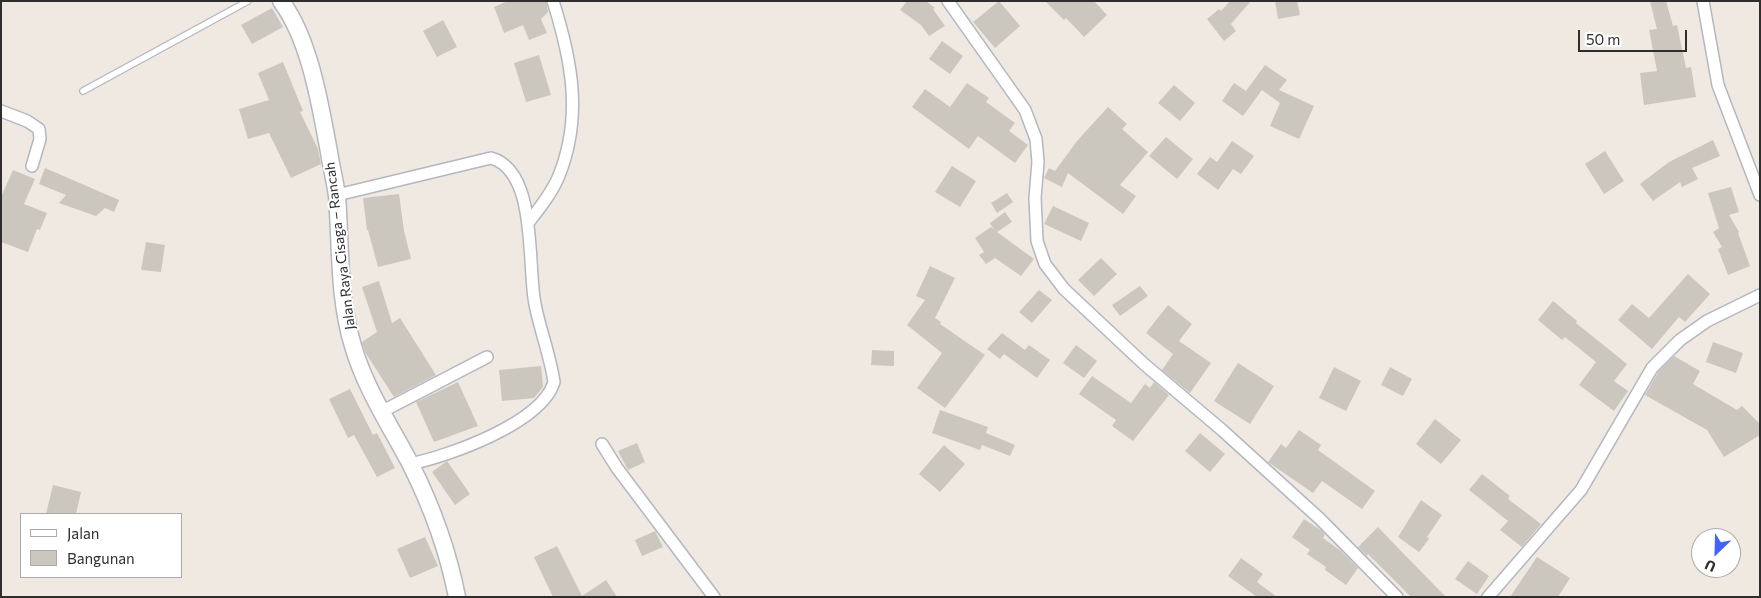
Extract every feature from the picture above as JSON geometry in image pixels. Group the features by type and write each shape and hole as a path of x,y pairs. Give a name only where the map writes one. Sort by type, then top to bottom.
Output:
{"main road":[{"name":"Jalan Raya Cisaga – Rancah","path":"281,1 288,10 306,54 323,124 337,195 340,267 345,312 353,348 382,412 428,500 452,568 457,597"}],"street":[{"path":"528,223 558,179 572,122 570,61 554,1"},
{"path":"948,1 1025,110 1036,139 1038,162 1036,198 1037,241 1045,264 1064,289 1144,364 1243,449 1320,519 1398,597"},
{"path":"1703,1 1718,85 1756,169 1760,195"},
{"path":"1,111 27,121 38,129 40,139 32,166"},
{"path":"337,195 492,158 501,161 509,167 522,195 528,223 534,302 552,369 554,382 552,391 543,402 510,426 478,442 410,464"},
{"path":"1488,597 1581,490 1652,368 1680,340 1706,321 1760,295"},
{"path":"382,412 487,357"},
{"path":"602,444 617,468 714,597"}],"lane":[{"path":"83,90 248,1"}],"building":[{"path":"508,1 546,1 548,12 541,19 547,33 529,40 523,25 504,33 494,7"},
{"path":"907,1 926,1 935,8 933,9 945,26 929,36 921,25 900,10"},
{"path":"999,1 1020,26 995,48 973,22"},
{"path":"1045,1 1094,1 1107,15 1084,37 1066,18 1064,20"},
{"path":"1230,1 1251,1 1231,24 1236,31 1224,41 1207,19 1219,9 1221,11"},
{"path":"1275,1 1297,1 1300,15 1278,19"},
{"path":"1650,1 1666,1 1673,26 1677,25 1686,68 1691,67 1696,97 1644,105 1640,73 1657,71 1649,30 1657,29"},
{"path":"272,8 283,27 252,44 241,25"},
{"path":"443,20 457,47 437,57 423,31"},
{"path":"942,41 963,56 950,74 929,59"},
{"path":"539,55 551,95 526,102 514,63"},
{"path":"283,62 303,111 300,112 318,149 321,164 291,178 269,133 248,139 239,109 269,100 258,73"},
{"path":"1265,65 1287,80 1279,90 1314,106 1299,139 1270,126 1280,103 1262,90 1243,116 1222,101 1234,83 1246,91"},
{"path":"967,83 989,98 986,102 1015,123 1009,131 1028,145 1015,163 978,136 969,149 912,107 925,89 950,107"},
{"path":"1174,85 1195,103 1180,121 1158,103"},
{"path":"1108,107 1127,124 1122,129 1148,152 1120,185 1136,196 1123,214 1068,173 1062,187 1044,178 1049,168 1055,171 1077,141"},
{"path":"1166,137 1193,159 1177,179 1149,156"},
{"path":"1713,140 1720,156 1692,168 1698,179 1682,187 1680,182 1653,201 1640,184 1669,162"},
{"path":"1232,141 1254,156 1241,174 1233,169 1218,190 1197,174 1210,157 1217,162"},
{"path":"1605,151 1624,181 1604,194 1585,164"},
{"path":"952,166 976,181 960,207 935,192"},
{"path":"45,168 119,200 114,212 105,208 96,216 59,203 66,195 39,184"},
{"path":"13,170 35,179 24,204 47,213 40,230 37,229 28,252 1,242 1,197"},
{"path":"1731,187 1739,212 1729,215 1739,232 1750,266 1728,275 1718,249 1722,247 1713,232 1719,228 1708,193"},
{"path":"1007,193 1013,202 997,213 991,203"},
{"path":"399,194 404,231 411,259 378,267 367,230 363,198"},
{"path":"1053,206 1089,223 1081,241 1044,224"},
{"path":"1005,212 1012,222 997,232 1034,259 1021,276 995,258 986,264 979,255 984,252 975,238 991,227 994,230 990,223"},
{"path":"146,242 165,245 161,272 141,270"},
{"path":"1101,258 1117,274 1094,296 1078,280"},
{"path":"930,266 955,278 935,318 941,322 940,324 985,355 945,408 917,388 942,353 907,325 925,300 916,296"},
{"path":"1688,274 1710,294 1685,322 1679,317 1652,349 1618,320 1632,304 1649,318"},
{"path":"379,281 392,323 400,318 436,375 394,397 365,352 362,342 377,332 362,287"},
{"path":"1140,286 1148,296 1120,316 1112,305"},
{"path":"1039,290 1052,300 1032,323 1019,312"},
{"path":"1553,301 1577,321 1576,323 1627,364 1614,381 1628,391 1614,411 1579,385 1596,362 1565,337 1562,340 1538,320"},
{"path":"1168,305 1192,324 1179,341 1211,363 1190,393 1162,370 1173,354 1146,333"},
{"path":"1002,333 1025,350 1029,345 1050,360 1037,378 1004,354 1000,359 987,349"},
{"path":"1713,342 1743,353 1736,373 1706,362"},
{"path":"1076,345 1097,361 1084,378 1063,363"},
{"path":"872,350 894,351 894,366 871,365"},
{"path":"1674,356 1700,371 1693,384 1737,410 1742,406 1760,424 1760,435 1724,457 1707,430 1645,395 1659,371"},
{"path":"1238,363 1274,386 1250,424 1214,401"},
{"path":"541,366 543,387 534,398 502,401 499,370"},
{"path":"1334,367 1361,381 1346,411 1319,398"},
{"path":"1390,367 1412,379 1403,396 1381,385"},
{"path":"1092,376 1131,403 1145,384 1150,388 1154,382 1169,395 1133,441 1112,426 1116,420 1079,394"},
{"path":"458,382 478,426 434,442 416,402"},
{"path":"350,389 373,435 377,433 395,468 377,477 354,435 348,438 329,399"},
{"path":"940,410 988,427 986,433 1015,445 1010,456 982,445 980,450 932,433"},
{"path":"1435,419 1461,440 1441,464 1416,444"},
{"path":"1299,430 1321,445 1318,450 1375,491 1362,509 1322,481 1313,493 1268,462 1281,444 1286,448"},
{"path":"1200,433 1225,454 1210,472 1185,451"},
{"path":"637,443 645,462 628,470 618,451"},
{"path":"944,445 965,464 940,492 919,474"},
{"path":"447,461 470,494 455,505 432,472"},
{"path":"1482,474 1510,496 1508,499 1541,524 1522,547 1500,530 1508,521 1469,490"},
{"path":"53,485 81,492 76,513 46,513"},
{"path":"1421,500 1442,515 1427,537 1429,539 1419,552 1398,537"},
{"path":"1304,519 1322,531 1325,535 1323,538 1341,551 1358,568 1346,585 1325,570 1326,567 1307,554 1310,550 1292,537"},
{"path":"1378,527 1446,597 1411,597 1368,554 1367,556 1358,547"},
{"path":"655,531 663,547 642,556 635,540"},
{"path":"425,537 438,566 410,578 397,549"},
{"path":"557,546 582,596 606,580 617,597 553,597 534,557"},
{"path":"1537,557 1570,578 1558,597 1510,597"},
{"path":"1241,558 1263,574 1257,582 1277,597 1257,597 1228,576"},
{"path":"1468,561 1489,576 1477,594 1455,579"}]}
